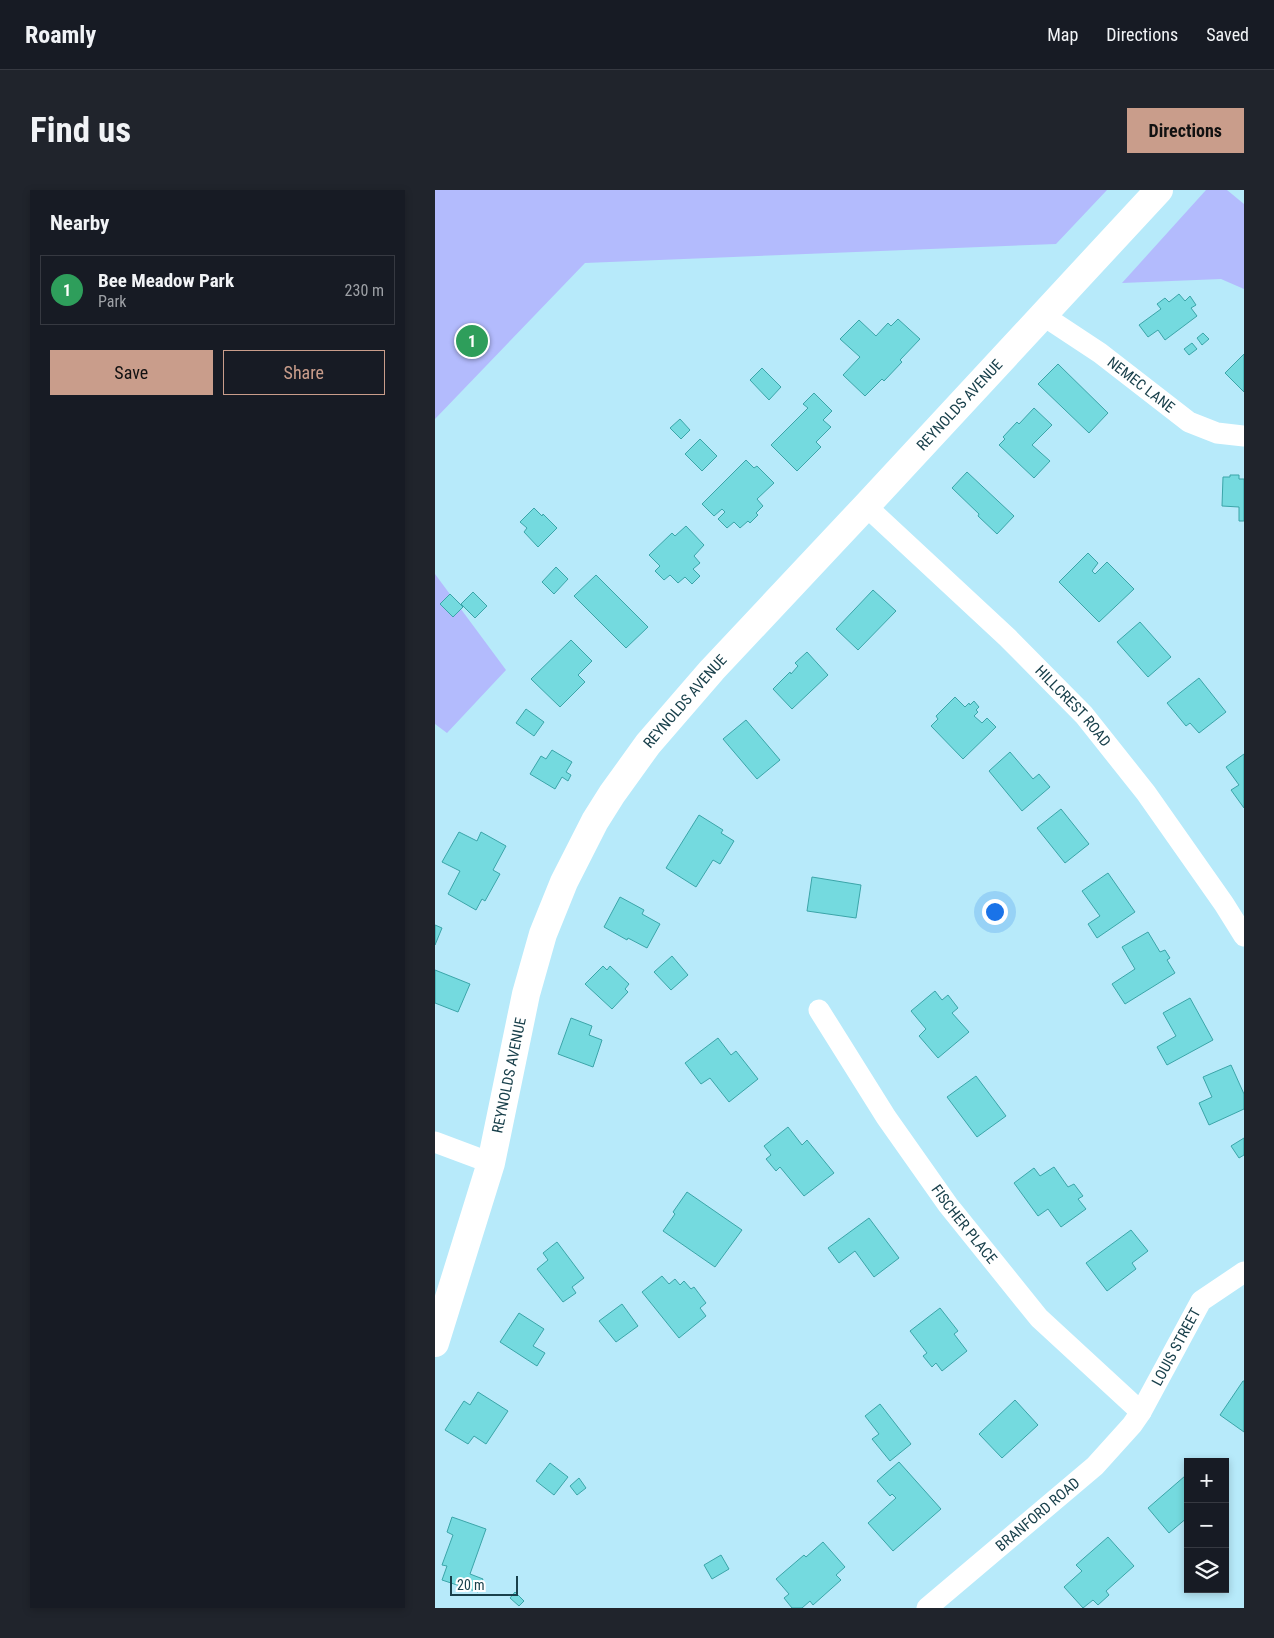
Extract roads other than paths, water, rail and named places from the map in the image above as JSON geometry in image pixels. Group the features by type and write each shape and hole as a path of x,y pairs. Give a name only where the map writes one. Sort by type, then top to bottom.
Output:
{"street":[{"name":"REYNOLDS AVENUE","path":"435,1343 491,1163 526,994 543,934 564,882 595,821 629,768 667,720 1159,190"},
{"name":"NEMEC LANE","path":"1044,316 1099,353 1189,422 1217,433 1244,436"},
{"name":"HILLCREST ROAD","path":"866,506 1008,638 1084,715 1146,793 1224,904 1244,936"},
{"name":"FISCHER PLACE","path":"819,1010 886,1117 954,1212 1039,1318 1141,1412"},
{"path":"435,1142 491,1163"},
{"name":"LOUIS STREET","path":"1141,1412 1201,1301 1244,1272"},
{"name":"BRANFORD ROAD","path":"927,1608 1095,1466 1132,1425 1141,1412"}],"place":[{"name":"Bee Meadow Park","path":"472,341"}]}
